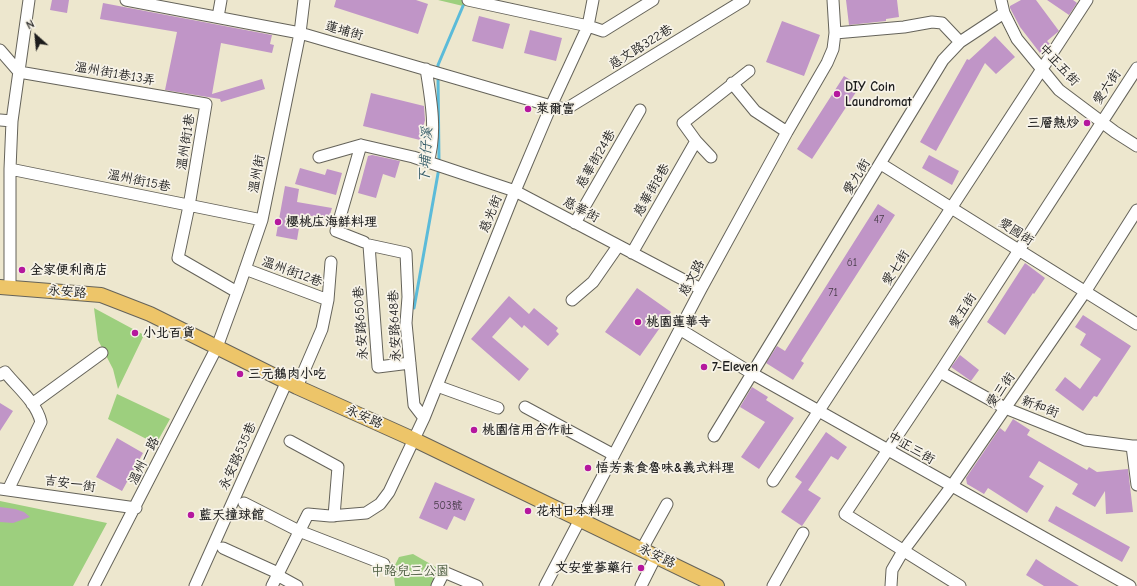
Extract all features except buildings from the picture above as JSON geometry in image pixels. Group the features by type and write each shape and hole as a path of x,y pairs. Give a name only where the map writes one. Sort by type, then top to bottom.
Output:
{"main road":[{"name":"永安路","path":"5,287 100,295 150,314 292,384 414,440 717,586"}],"street":[{"path":"5,287 12,121 20,72 28,0"},
{"name":"蓮埔街","path":"126,0 300,33 551,106"},
{"path":"218,17 221,0"},
{"name":"溫州街","path":"217,347 262,220 300,33 304,0"},
{"path":"468,0 603,30 653,0"},
{"name":"慈光街","path":"299,531 308,514 334,516 366,514 380,504 389,492 424,418 515,191 551,106 588,26 593,0"},
{"name":"慈文路322巷","path":"551,106 566,109 744,0"},
{"name":"慈文路","path":"545,586 681,330 701,289 787,132 827,63 833,49 835,33 833,0"},
{"name":"中正五街","path":"1001,0 1004,13 1017,39 1059,90 1101,122 1137,146"},
{"name":"愛七街","path":"773,481 1087,0"},
{"name":"愛九街","path":"714,436 943,60 960,42 1004,13"},
{"path":"835,33 904,27 932,22 942,23 960,42"},
{"path":"0,50 20,72"},
{"name":"愛六街","path":"1101,122 1137,68"},
{"path":"711,157 696,142 683,123 749,71"},
{"name":"溫州街1巷13弄","path":"20,72 206,104"},
{"path":"434,72 431,103 431,152 435,164"},
{"path":"732,83 755,111 787,132"},
{"name":"溫州街1巷","path":"206,104 189,206 178,258 237,292"},
{"name":"慈華街24巷","path":"576,223 640,110"},
{"path":"0,120 12,121"},
{"name":"愛五街","path":"903,551 845,514 940,372 1101,122"},
{"name":"慈華街8巷","path":"632,253 696,142"},
{"path":"319,157 361,145"},
{"path":"361,145 336,231 366,243"},
{"name":"慈華街","path":"361,145 435,164 515,191 701,289"},
{"name":"愛國街","path":"881,164 1137,324"},
{"name":"溫州街15巷","path":"10,169 262,220"},
{"name":"愛三街","path":"891,586 892,570 903,551 951,487 1085,292 1137,210"},
{"name":"永安路648巷","path":"366,243 406,253 408,297 406,323 414,405 424,418"},
{"name":"永安路650巷","path":"366,243 378,367 410,363"},
{"path":"572,300 593,282 618,246"},
{"name":"永安路535巷","path":"195,586 292,384 322,329 328,300 331,262"},
{"name":"溫州街12巷","path":"245,269 328,300"},
{"name":"中正三街","path":"681,330 753,374 951,487 1130,586"},
{"name":"溫州一路","path":"94,586 136,508 217,347"},
{"path":"32,404 102,353"},
{"name":"新和街","path":"940,372 1005,408 1085,440 1135,446"},
{"path":"3,374 38,411 41,422 4,489"},
{"path":"437,386 498,408"},
{"path":"525,406 614,454"},
{"path":"290,441 338,467 334,516"},
{"path":"1135,446 1137,485"},
{"name":"吉安一街","path":"4,489 136,508"},
{"path":"244,503 299,531 384,564"},
{"path":"642,549 667,504"},
{"path":"272,586 299,531"},
{"path":"773,586 803,533"},
{"path":"223,548 278,574 297,586"},
{"path":"903,551 960,586"},
{"path":"641,586 656,556"},
{"path":"437,586 444,572 477,586"}],"green space":[{"path":"438,0 464,0 465,6 463,6"},
{"path":"94,308 144,335 118,389 113,369 98,340"},
{"path":"117,394 170,419 156,444 108,419"},
{"path":"0,501 107,523 73,586 0,586"},
{"name":"中路兒三公園","path":"413,554 441,570 432,586 395,586 393,569 399,557"}],"waterway":[{"name":"下埔仔溪","path":"438,70 438,65 463,6"},
{"name":"下埔仔溪","path":"438,76 439,162"},
{"name":"下埔仔溪","path":"414,308 439,168"}],"place":[{"name":"DIY Coin Laundromat","path":"837,94"},
{"name":"萊爾富","path":"528,109"},
{"name":"三層熱炒","path":"1087,123"},
{"name":"櫻桃庒海鮮料理","path":"278,222"},
{"name":"全家便利商店","path":"22,270"},
{"name":"桃園蓮華寺","path":"638,322"},
{"name":"小北百貨","path":"135,333"},
{"name":"7-Eleven","path":"704,367"},
{"name":"三元鵝肉小吃","path":"240,374"},
{"name":"桃園信用合作社","path":"474,430"},
{"name":"悟芳素食魯味&義式料理","path":"588,468"},
{"name":"花村日本料理","path":"528,511"},
{"name":"藍天撞球館","path":"191,515"},
{"name":"文安堂蔘藥行","path":"641,568"}]}
